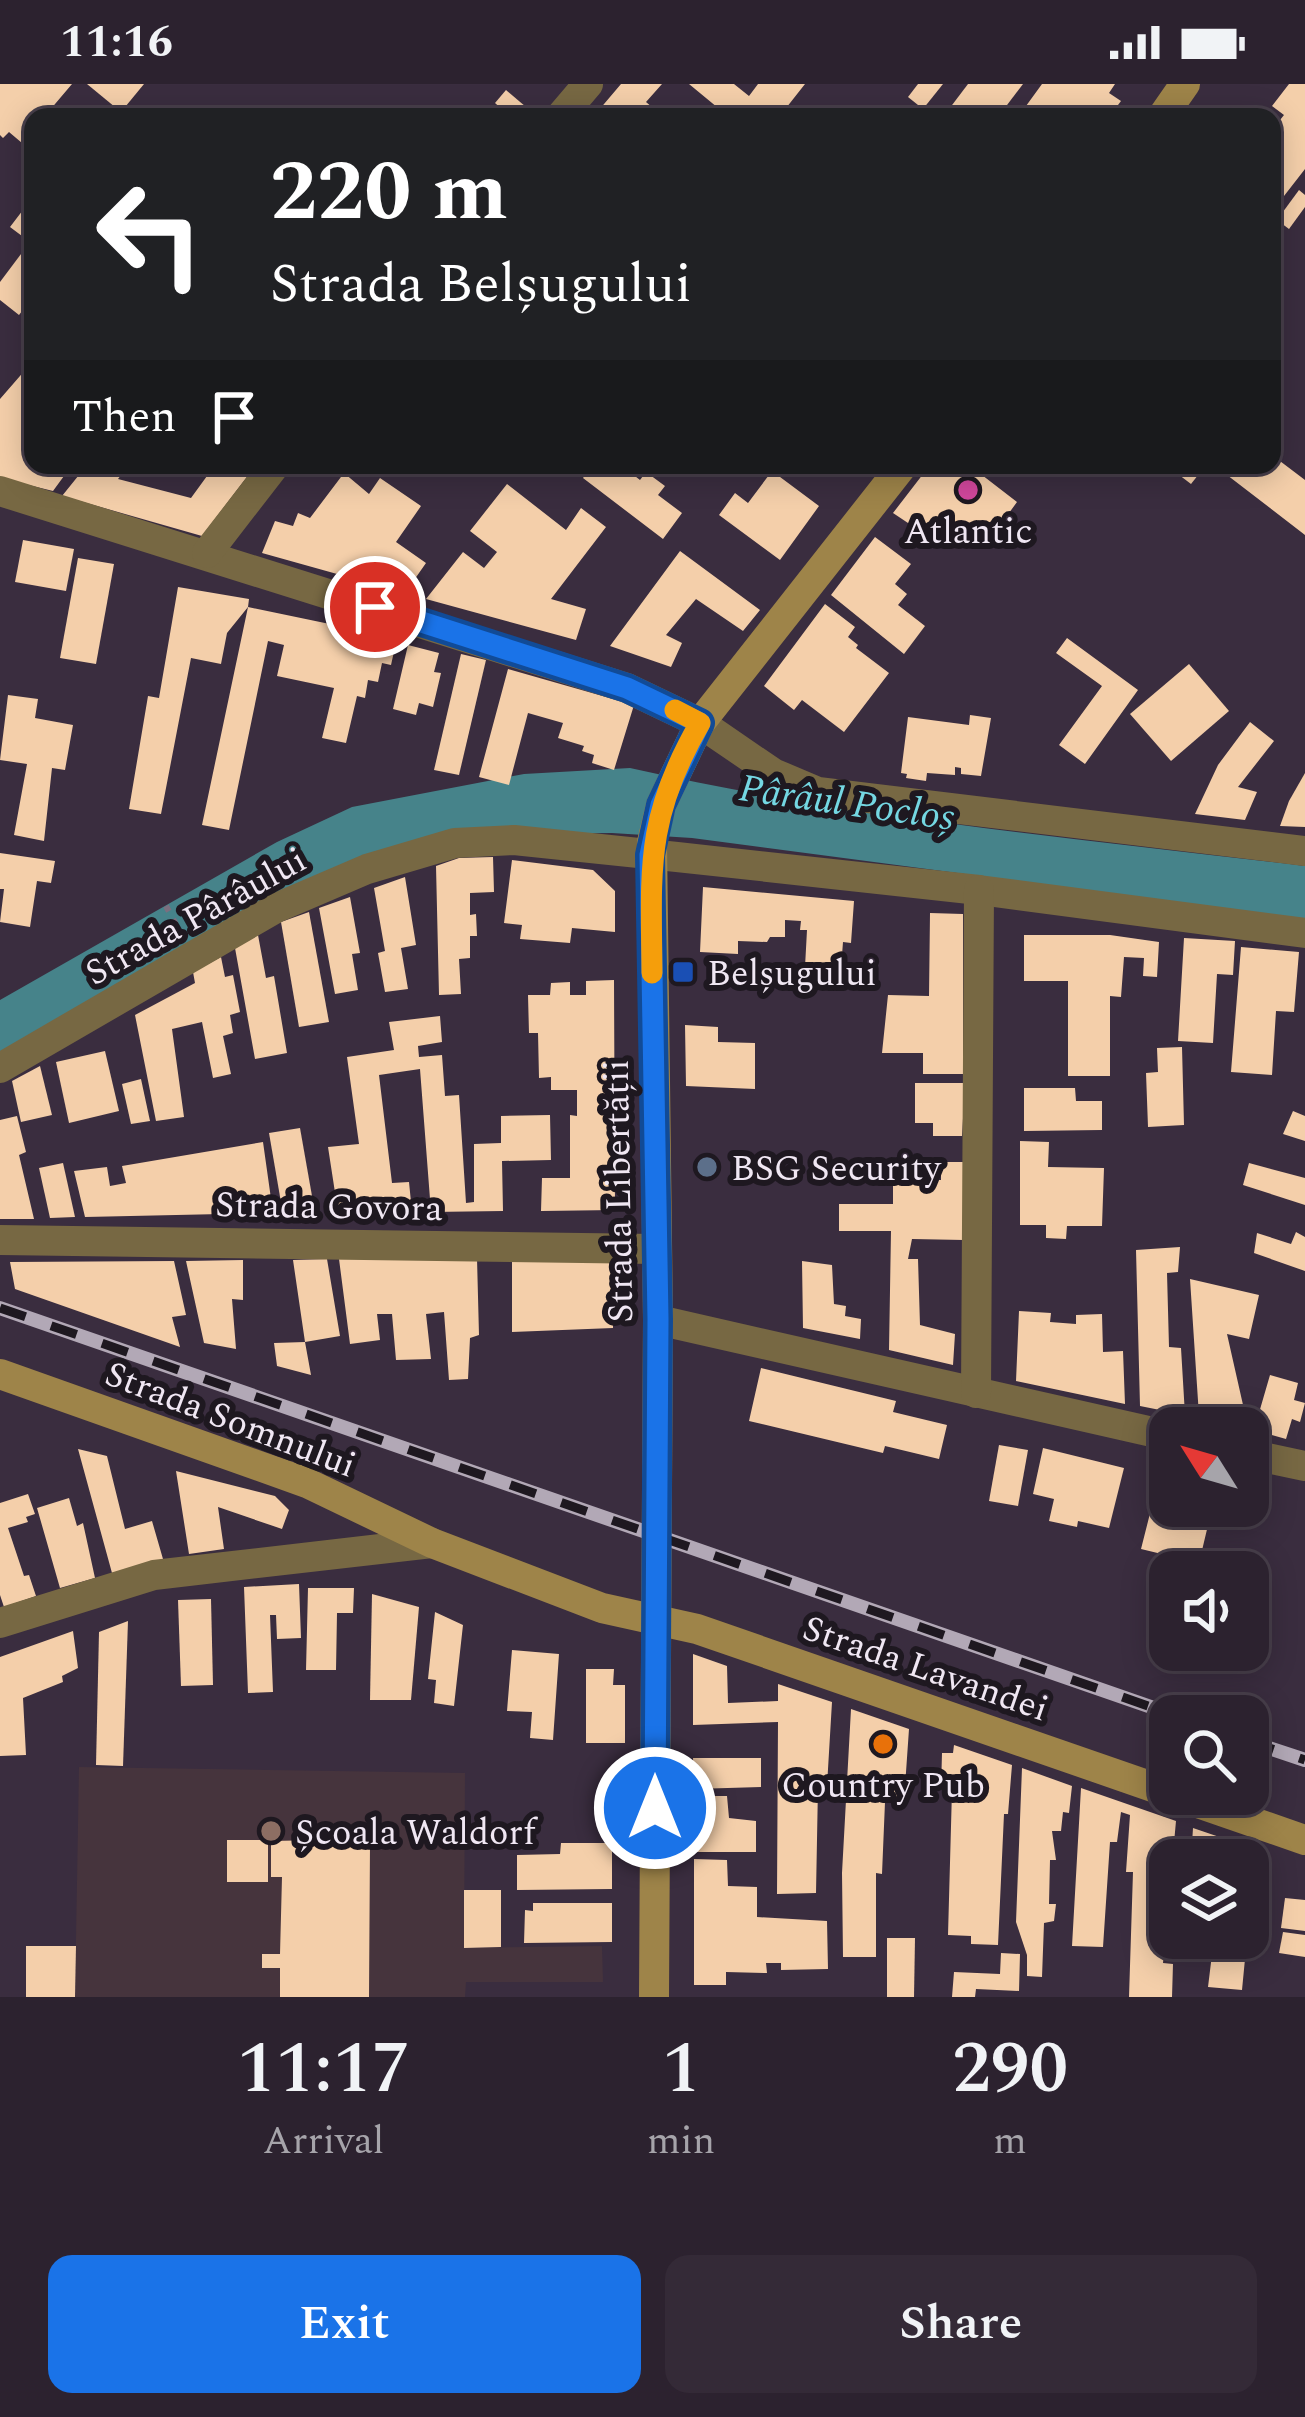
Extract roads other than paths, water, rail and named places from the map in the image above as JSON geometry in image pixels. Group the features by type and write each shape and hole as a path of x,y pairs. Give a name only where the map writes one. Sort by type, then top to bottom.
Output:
{"main road":[{"name":"Strada Libertății","path":"654,1997 658,1319 651,848 674,773 700,723 896,474"},
{"name":"Strada Somnului","path":"0,1374 307,1483 432,1544 602,1608 656,1619"},
{"name":"Strada Lavandei","path":"656,1619 697,1629 1149,1786"},
{"name":"Strada Lavandei","path":"1232,1815 1305,1840"}],"street":[{"path":"568,108 588,84"},
{"path":"207,553 268,474"},
{"path":"0,490 627,688 700,723 772,773 818,792 1305,851"},
{"name":"Strada Pârâului","path":"0,1068 276,908 367,869 455,843 651,848 1305,933"},
{"path":"976,1393 979,890"},
{"name":"Strada Govora","path":"0,1240 656,1249"},
{"path":"658,1319 1149,1431"},
{"path":"1269,1458 1305,1466"},
{"path":"0,1623 154,1575 432,1544"}],"railway":[{"path":"0,1308 1149,1706"},
{"path":"1269,1748 1305,1760"}],"place":[{"name":"Atlantic","path":"968,490"},
{"name":"Belșugului","path":"683,972"},
{"name":"BSG Security","path":"707,1167"},
{"name":"Country Pub","path":"883,1744"},
{"name":"Școala Waldorf","path":"271,1831"}],"water label":[{"name":"Pârâul Pocloș","path":"847,801"}]}
